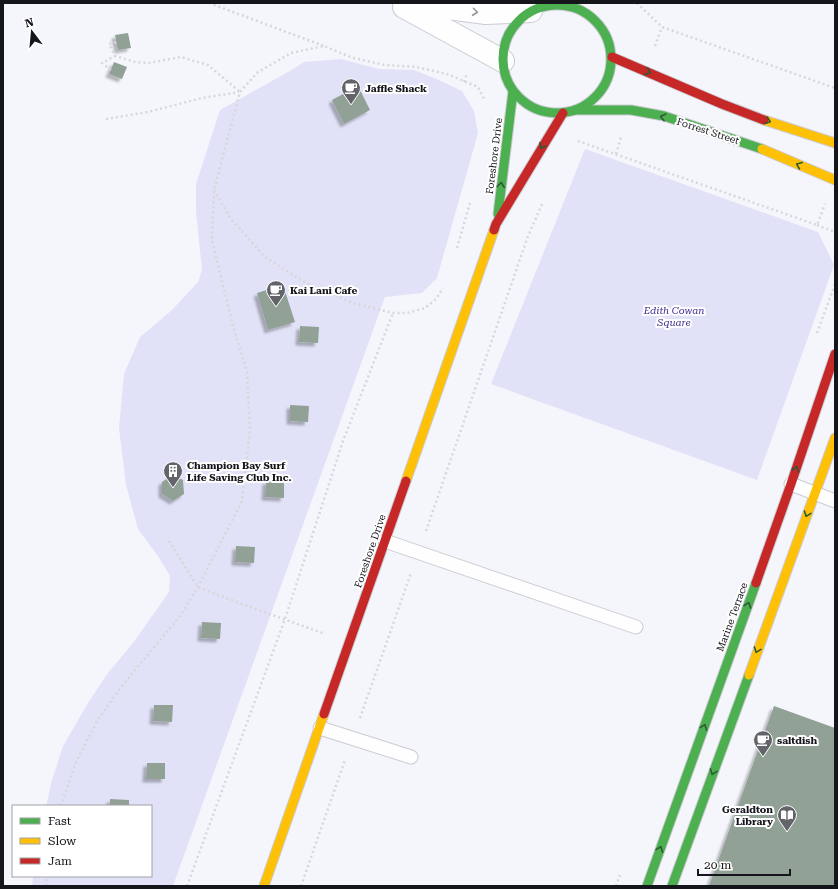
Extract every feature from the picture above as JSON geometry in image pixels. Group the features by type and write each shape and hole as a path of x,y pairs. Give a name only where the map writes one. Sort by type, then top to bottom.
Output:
{"street":[{"path":"397,3 503,61"},
{"path":"409,3 486,13 541,6 560,4 575,7 590,15 601,26 609,40 612,56 610,72 603,88 596,97 586,105 575,110 563,113 550,113 538,110 524,102 513,91 506,77 503,61 504,46 510,32 519,20 541,6"},
{"path":"601,26 602,11"},
{"path":"612,56 728,107 811,137 835,143"},
{"name":"Foreshore Drive","path":"496,224 513,91"},
{"name":"Forrest Street","path":"575,110 631,110 664,116 756,147 835,180"},
{"name":"Foreshore Drive","path":"264,886 496,224 563,113"},
{"name":"Marine Terrace","path":"647,886 791,484 835,354"},
{"path":"672,886 835,438"}],"lane":[{"path":"791,484 835,501"},
{"path":"385,541 636,627"},
{"path":"320,728 411,757"}],"path":[{"path":"209,3 353,58 385,65 416,67 447,74 478,88 487,104"},
{"path":"637,3 662,27 835,88"},
{"path":"654,48 662,27"},
{"path":"115,56 109,44 116,42"},
{"path":"61,805 76,762 97,721 121,687 180,616 198,587 242,502 250,431 247,372 233,326 212,240 214,190 240,92 258,72 291,53 324,46"},
{"path":"111,70 102,63 115,56 135,62 149,63 181,57 208,65 240,92"},
{"path":"106,119 148,112 202,98 240,92"},
{"path":"575,146 578,141 835,232"},
{"path":"214,190 231,218 266,258 306,283 353,303 393,313 407,313 425,308 436,299 443,289 445,282"},
{"path":"456,249 472,197"},
{"path":"301,886 528,236 544,200"},
{"path":"817,225 826,202"},
{"path":"187,886 285,619 343,441 393,313"},
{"path":"169,541 198,587 328,636"}],"green space":[{"path":"341,59 379,69 414,70 462,91 474,111 478,133 437,278 422,293 385,297 173,886 32,886 33,877 152,877 152,805 46,805 52,780 63,746 107,674 133,643 169,592 170,576 158,556 138,529 126,485 119,428 124,374 140,337 172,310 198,282 202,270 196,211 196,184 220,110 304,62"},
{"name":"Edith Cowan Square","path":"585,149 818,232 834,265 757,480 491,384"}],"building":[{"path":"128,33 131,48 118,50 115,35"},
{"path":"114,62 127,67 122,79 109,74"},
{"name":"Jaffle Shack","path":"358,86 370,110 344,124 332,100"},
{"name":"Kai Lani Cafe","path":"283,285 295,322 268,330 257,293"},
{"path":"300,326 319,327 318,343 299,342"},
{"path":"290,405 309,406 308,422 290,421"},
{"name":"Champion Bay Surf Life Saving Club Inc.","path":"173,475 183,480 184,494 173,501 162,494 162,482"},
{"path":"266,481 284,481 284,498 265,497"},
{"path":"236,546 255,547 254,563 235,562"},
{"path":"202,622 221,623 220,639 201,638"},
{"path":"154,705 173,705 172,722 153,721"},
{"path":"774,706 835,728 835,886 709,886"},
{"path":"147,763 165,763 165,779 146,779"},
{"path":"110,799 129,800 129,805 110,805"}],"traffic: fast":[{"path":"557,5 578,9 595,21 607,38 611,59 607,80 595,97 578,109 557,113 536,109 519,97 507,80 503,59 507,38 519,21 536,9 557,5"},
{"path":"498,214 513,91"},
{"path":"575,110 631,110 664,116 762,149"},
{"path":"647,886 756,583"},
{"path":"672,886 749,675"}],"traffic: slow":[{"path":"764,120 835,143"},
{"path":"762,149 835,180"},
{"path":"406,481 494,230"},
{"path":"749,675 835,438"},
{"path":"264,886 324,714"}],"traffic: jam":[{"path":"612,57 722,104 764,120"},
{"path":"494,230 496,224 563,113"},
{"path":"756,583 835,354"},
{"path":"324,714 406,481"}],"place":[{"name":"Jaffle Shack","path":"351,105"},
{"name":"Kai Lani Cafe","path":"276,307"},
{"name":"Champion Bay Surf Life Saving Club Inc.","path":"173,488"},
{"name":"saltdish","path":"763,757"},
{"name":"Geraldton Library","path":"787,832"}]}
